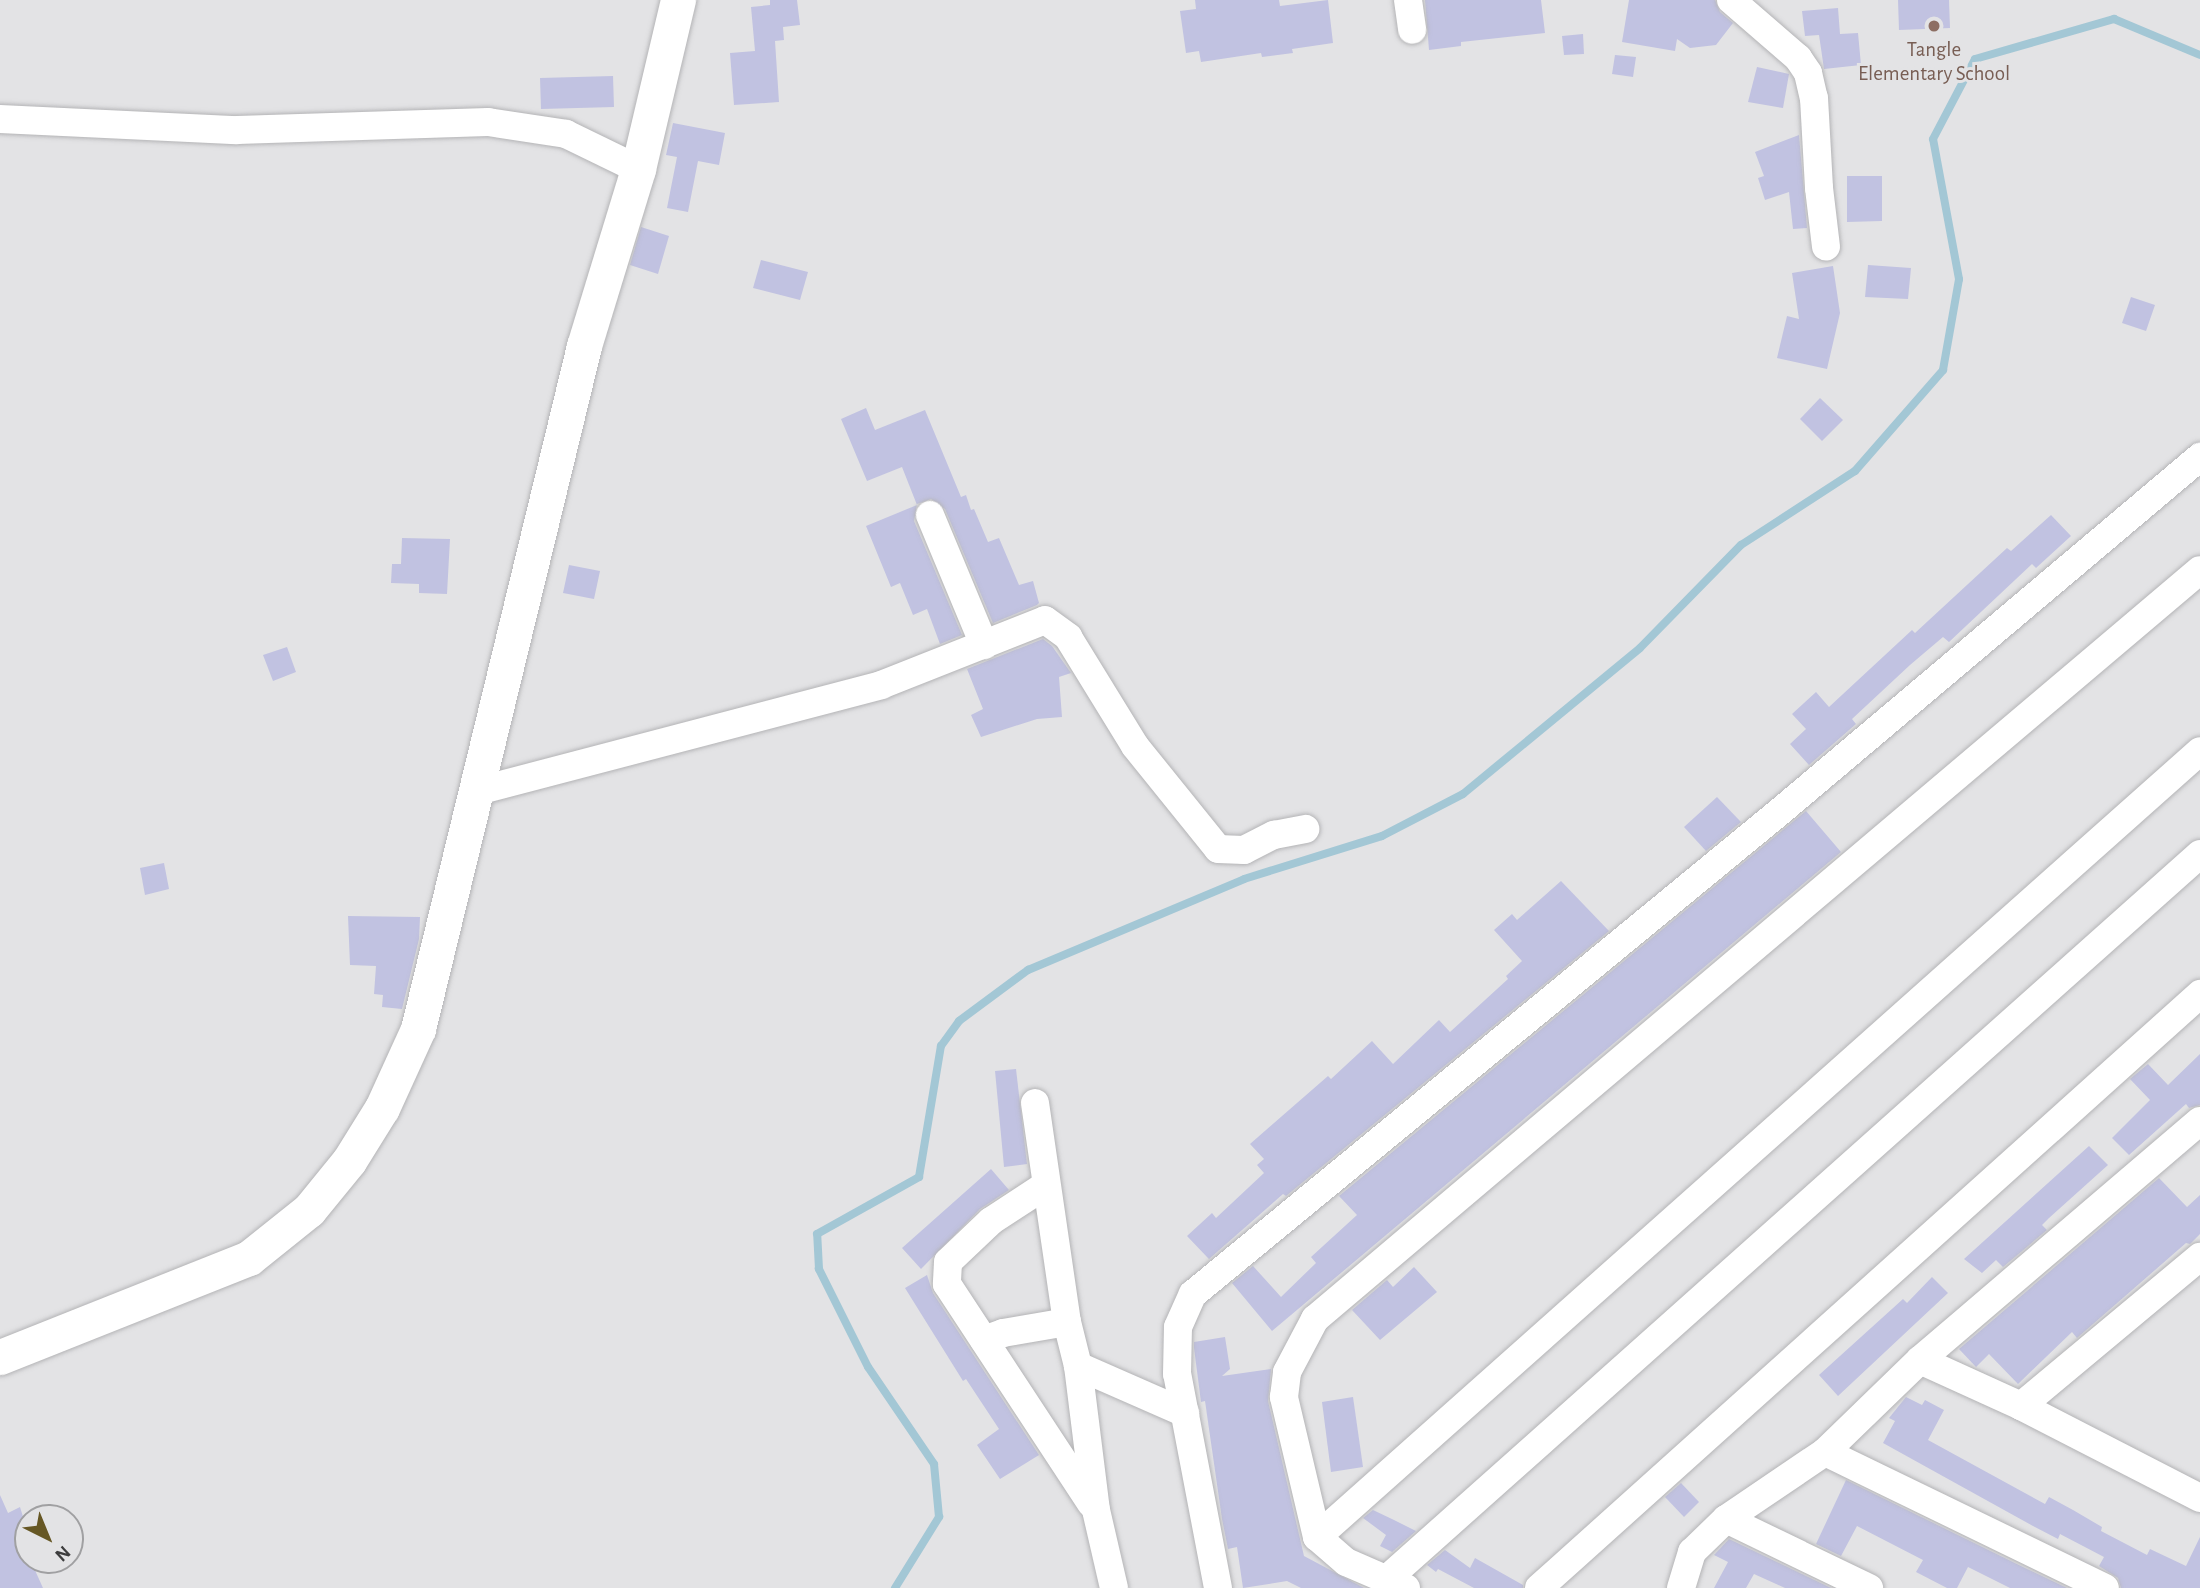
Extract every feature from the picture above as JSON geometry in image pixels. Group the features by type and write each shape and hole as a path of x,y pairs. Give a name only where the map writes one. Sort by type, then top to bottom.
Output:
{"street":[{"path":"0,1357 249,1258 309,1210 349,1161 382,1108 418,1029 584,346 638,169 678,0"},
{"path":"1408,0 1412,30"},
{"path":"1731,0 1798,58 1808,74 1814,98 1819,188 1826,247"},
{"path":"0,119 237,130 488,122 566,134 638,169"},
{"path":"1218,1588 1177,1374 1178,1327 1194,1294 1777,814 2200,457"},
{"path":"930,515 984,645"},
{"path":"2200,570 1315,1319 1287,1373 1284,1397 1317,1537 1346,1563 1397,1583 2200,854"},
{"path":"474,792 881,685 1045,620 1068,637 1135,746 1218,849 1244,850 1274,835 1305,829"},
{"path":"1317,1537 2200,751"},
{"path":"1539,1588 2200,994"},
{"path":"1035,1103 1077,1366 1096,1510 1114,1588"},
{"path":"1681,1588 1692,1552 1726,1519 1825,1452 1920,1360 2200,1122"},
{"path":"1046,1185 991,1221 948,1262 947,1284 1096,1510"},
{"path":"2021,1406 2200,1257"},
{"path":"985,1340 1003,1333 1068,1322"},
{"path":"1920,1360 2021,1406 2200,1498"},
{"path":"1077,1366 1185,1413"},
{"path":"1825,1452 2105,1588"},
{"path":"1726,1519 1869,1588"}],"building":[{"path":"770,0 797,0 800,25 783,27 784,40 775,41 779,102 734,105 730,53 755,51 751,7 770,5"},
{"path":"1195,0 1279,0 1280,6 1328,0 1333,43 1292,49 1293,53 1262,57 1261,53 1201,62 1199,51 1186,53 1180,11 1196,9"},
{"path":"1425,0 1541,0 1545,33 1461,42 1461,46 1429,50"},
{"path":"1629,0 1715,0 1720,12 1733,23 1716,45 1690,48 1677,39 1675,51 1622,42"},
{"path":"1898,0 1949,0 1950,28 1899,30"},
{"path":"1838,8 1840,34 1858,33 1861,65 1824,69 1819,35 1805,36 1802,11"},
{"path":"1583,34 1584,54 1564,55 1562,36"},
{"path":"1615,55 1636,57 1633,77 1612,74"},
{"path":"1757,67 1789,74 1783,108 1748,102"},
{"path":"613,76 614,107 541,109 540,78"},
{"path":"673,123 725,133 719,165 698,161 688,212 667,208 677,157 666,155"},
{"path":"1799,135 1807,228 1793,229 1789,192 1765,200 1758,178 1764,176 1755,152"},
{"path":"1847,176 1882,176 1882,221 1847,222"},
{"path":"641,227 669,236 658,274 630,265"},
{"path":"761,260 808,272 800,300 753,288"},
{"path":"1868,265 1911,268 1908,299 1865,297"},
{"path":"1833,266 1840,313 1827,369 1777,358 1787,316 1799,319 1792,273"},
{"path":"2131,297 2155,305 2146,331 2122,323"},
{"path":"1820,398 1843,420 1822,441 1800,419"},
{"path":"866,408 875,430 925,410 961,497 966,495 988,542 999,538 1019,585 1033,581 1039,603 1037,605 993,623 945,509 931,499 917,505 902,467 867,481 841,419"},
{"path":"917,505 914,521 962,635 940,644 927,609 913,615 900,583 891,587 866,526"},
{"path":"2051,515 2071,536 2036,568 2032,564 1949,642 1943,637 1910,665 1852,719 1856,724 1809,765 1790,744 1806,729 1792,714 1816,692 1829,707 1912,630 1915,633 2007,548 2011,551"},
{"path":"402,538 450,539 447,594 419,593 419,584 391,583 392,564 401,564"},
{"path":"569,565 600,571 594,599 563,593"},
{"path":"1043,639 1052,646 1071,673 1059,677 1062,717 1037,719 981,737 971,715 983,709 967,669"},
{"path":"287,647 296,672 273,681 263,655"},
{"path":"1717,797 1741,822 1706,851 1684,827"},
{"path":"1806,811 1841,852 1272,1331 1232,1283 1253,1266 1281,1297 1316,1263 1311,1257 1357,1215 1339,1196"},
{"path":"164,863 169,889 145,895 140,868"},
{"path":"1561,881 1609,931 1286,1196 1283,1194 1209,1259 1187,1236 1212,1213 1216,1218 1264,1173 1257,1165 1264,1159 1250,1144 1328,1076 1331,1079 1372,1041 1393,1064 1439,1020 1450,1032 1508,979 1506,976 1522,961 1494,930 1512,914 1517,920"},
{"path":"348,916 420,917 419,939 402,1009 382,1007 383,995 374,994 376,966 350,965"},
{"path":"2200,1054 2200,1105 2189,1108 2186,1104 2129,1155 2112,1138 2150,1100 2130,1079 2148,1064 2168,1085"},
{"path":"1016,1069 1027,1164 1004,1167 995,1071"},
{"path":"2089,1146 2108,1165 2042,1225 2047,1230 2003,1267 1996,1260 1982,1273 1964,1259"},
{"path":"991,1169 1009,1190 980,1209 921,1269 902,1248"},
{"path":"2159,1178 2187,1207 2200,1195 2200,1234 2190,1244 2186,1243 2077,1338 2072,1332 2018,1384 1989,1354 1976,1367 1959,1349"},
{"path":"1414,1267 1437,1292 1380,1340 1352,1310 1387,1280 1393,1287"},
{"path":"927,1275 933,1293 1039,1455 1000,1479 977,1445 999,1429 966,1379 963,1381 905,1288"},
{"path":"1932,1277 1948,1293 1838,1396 1819,1375 1903,1299 1907,1303"},
{"path":"1225,1337 1230,1369 1222,1376 1271,1369 1268,1401 1304,1556 1364,1588 1301,1588 1287,1581 1243,1588 1237,1547 1228,1549 1205,1401 1201,1402 1194,1348 1194,1342"},
{"path":"1353,1397 1363,1467 1331,1472 1322,1402"},
{"path":"1906,1397 1922,1405 1925,1400 1944,1410 1928,1440 2045,1504 2049,1497 2102,1527 2101,1531 2147,1555 2150,1549 2186,1566 2200,1537 2200,1588 2121,1588 2118,1578 2099,1566 2104,1557 2060,1534 2058,1539 1883,1443 1895,1421 1889,1418"},
{"path":"1846,1480 2067,1588 2010,1588 1968,1567 1957,1588 1947,1588 1916,1572 1923,1560 1857,1526 1841,1556 1816,1544"},
{"path":"1681,1483 1699,1502 1684,1517 1665,1497"},
{"path":"0,1495 8,1513 14,1510 14,1574 37,1574 43,1588 0,1588"},
{"path":"1373,1510 1416,1531 1392,1552 1380,1546 1386,1535 1363,1518"},
{"path":"1729,1539 1831,1588 1785,1588 1754,1574 1746,1588 1714,1588 1728,1562 1714,1555"},
{"path":"1445,1550 1470,1568 1475,1558 1523,1585 1523,1588 1474,1588 1438,1569 1436,1572 1427,1565"}],"waterway":[{"path":"895,1588 939,1517 934,1464 868,1367 819,1269 817,1234 919,1177 941,1046 959,1021 1028,970 1244,879 1382,836 1463,794 1640,648 1741,545 1855,471 1943,370 1959,279 1933,139 1975,59 2114,19 2200,55"}],"place":[{"name":"Tangle Elementary School","path":"1934,26"}]}
